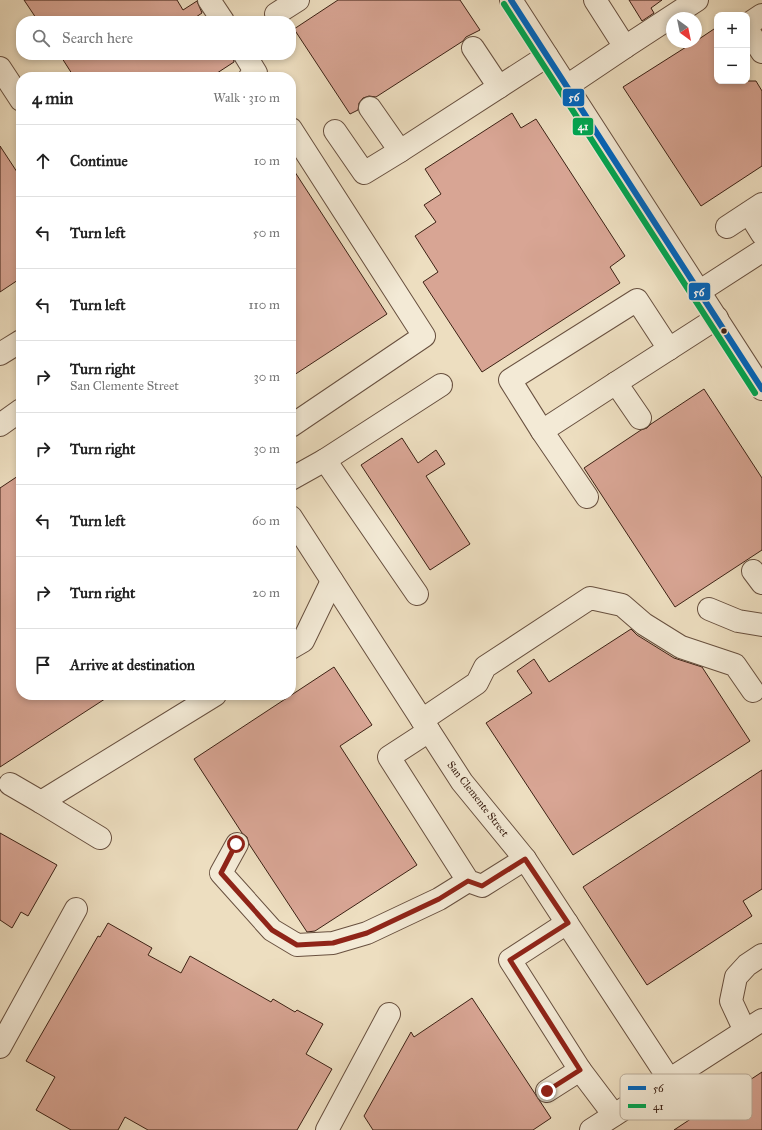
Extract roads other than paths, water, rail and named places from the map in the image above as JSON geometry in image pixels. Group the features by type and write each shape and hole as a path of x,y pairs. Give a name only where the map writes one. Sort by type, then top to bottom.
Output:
{"street":[{"path":"209,0 220,16"},
{"path":"276,14 298,0"},
{"path":"511,0 762,389"},
{"path":"595,0 625,47"},
{"path":"567,86 697,0"},
{"path":"750,23 762,15"},
{"path":"750,34 762,52"},
{"path":"473,48 499,87"},
{"path":"335,131 364,173 548,56"},
{"path":"248,60 255,72"},
{"path":"0,68 16,92"},
{"path":"370,108 400,151"},
{"path":"296,137 424,336 296,423"},
{"path":"727,227 755,209 762,234"},
{"path":"700,291 762,251"},
{"path":"587,497 542,432 510,380 637,300 669,349"},
{"path":"542,432 717,318"},
{"path":"0,354 16,344"},
{"path":"616,383 640,418"},
{"path":"296,476 325,460 441,385"},
{"path":"0,425 16,414"},
{"path":"325,460 417,594"},
{"name":"San Clemente Street","path":"296,525 462,782 525,859 666,1074"},
{"path":"296,645 303,641 332,581"},
{"path":"525,859 482,886 468,881 389,757 425,725 477,683 485,667 590,598 622,605 644,624 681,647 735,665 753,691"},
{"path":"709,610 738,622 762,625"},
{"path":"41,802 207,700"},
{"path":"10,784 100,838"},
{"path":"236,844 221,873 272,930 297,945 333,943 367,933 439,899 468,881"},
{"path":"0,1047 76,909"},
{"path":"568,923 510,960 580,1070 614,1115"},
{"path":"677,1074 753,1026 730,1001 736,977 747,965 762,955"},
{"path":"327,1130 389,1014"},
{"path":"547,1091 580,1070"},
{"path":"591,1130 620,1111"}]}
